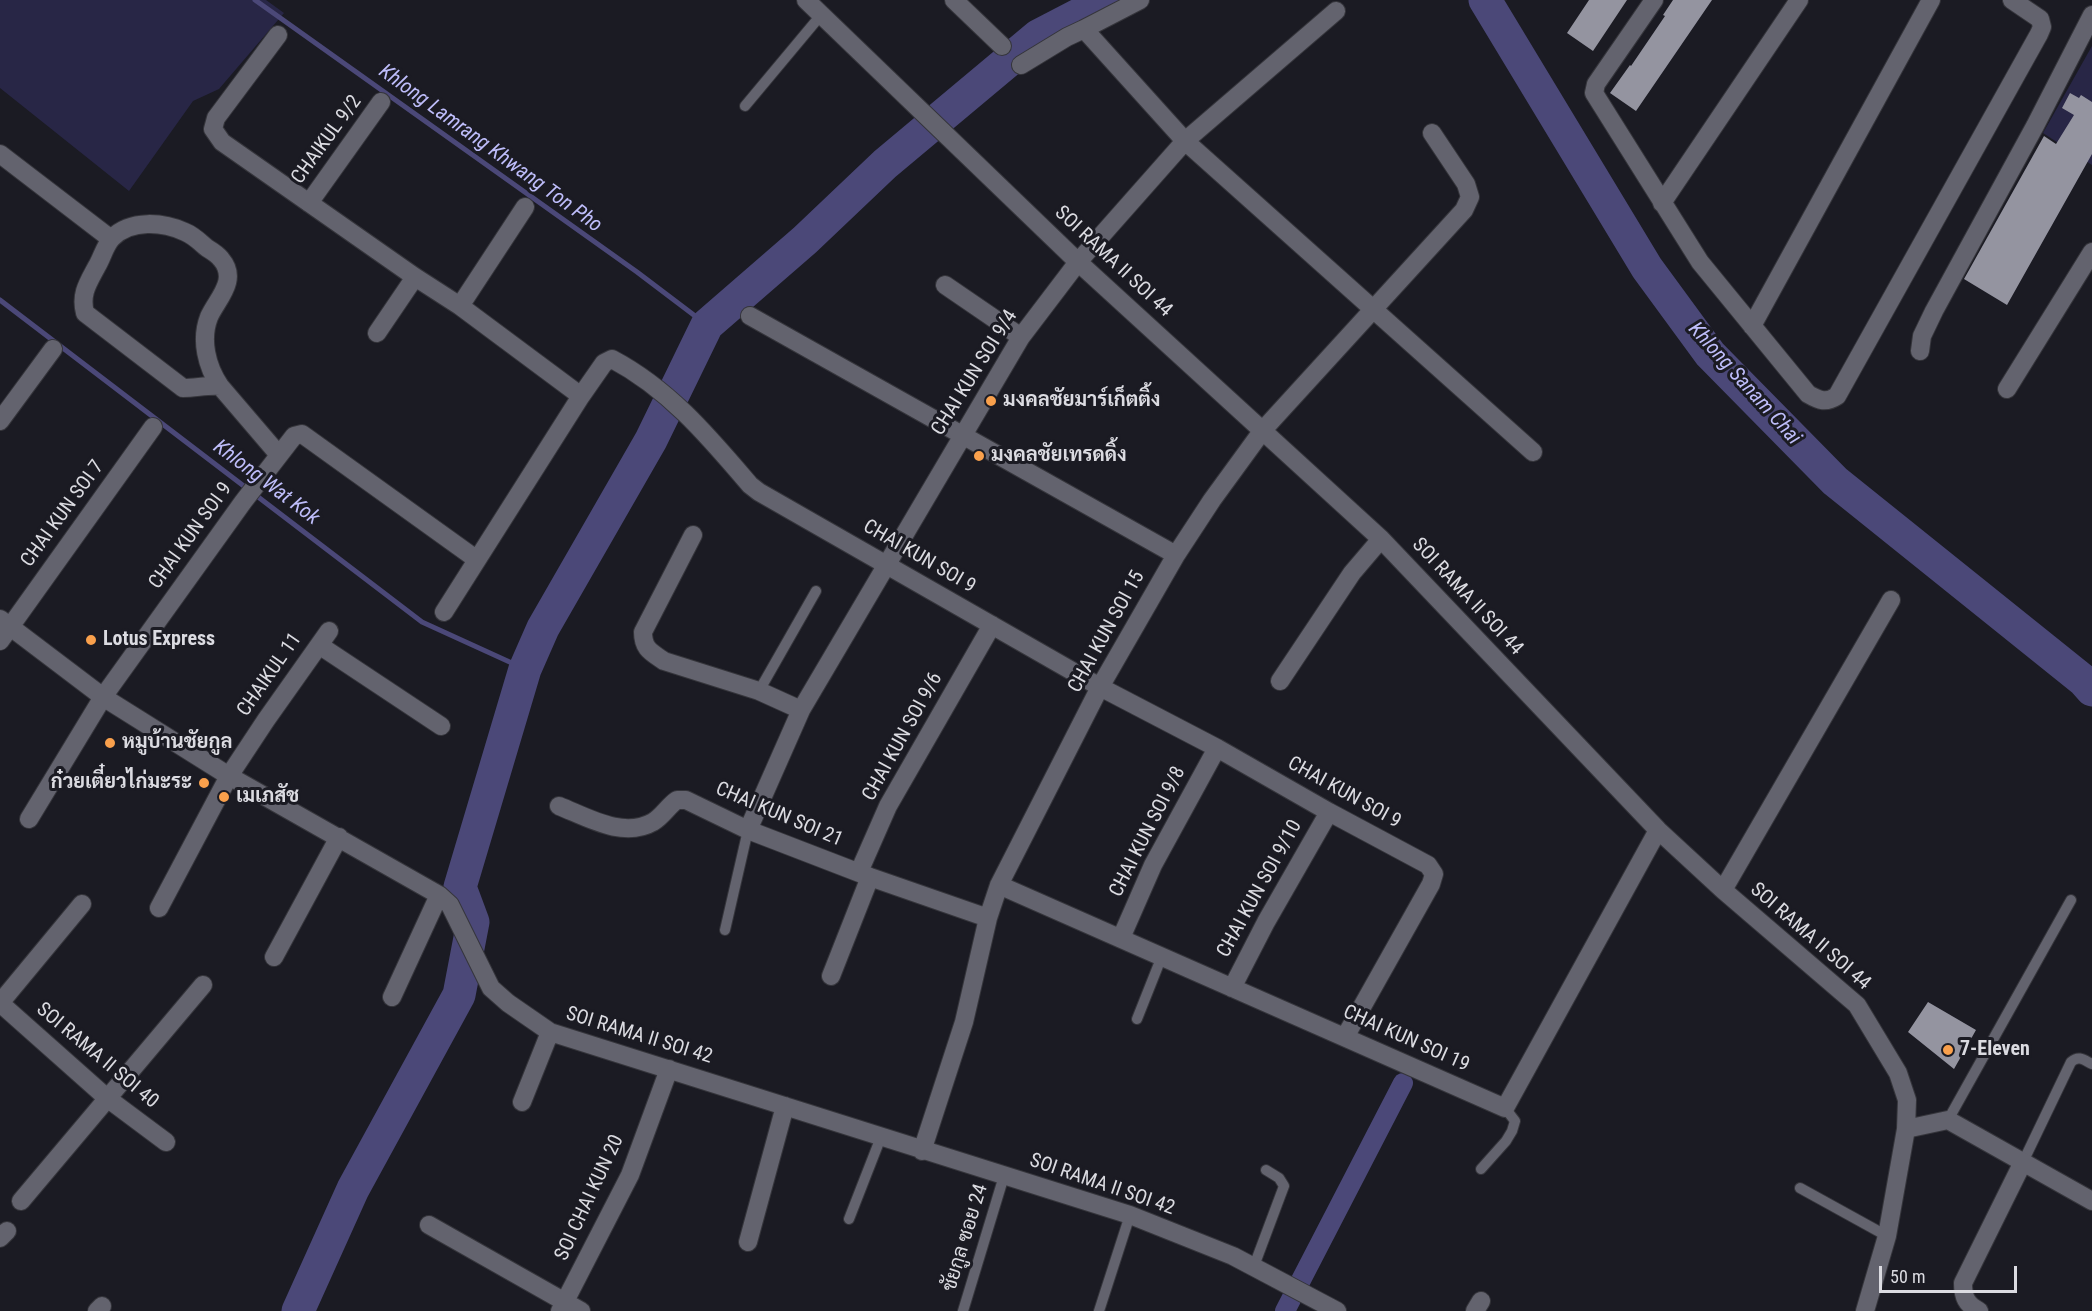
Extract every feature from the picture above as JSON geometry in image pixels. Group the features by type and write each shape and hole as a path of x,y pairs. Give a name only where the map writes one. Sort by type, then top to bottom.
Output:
{"street":[{"name":"SOI RAMA II SOI 44","path":"806,0 1078,262 1381,539 1658,830 1723,891 1857,1005 1898,1073 1907,1100 1906,1129 1887,1236 1865,1311"},
{"path":"954,0 1002,46"},
{"path":"1021,65 1059,41 1140,0"},
{"path":"1654,0 1596,84 1594,93 1700,262 1808,394 1818,400 1828,402 1837,396 2039,34 2042,27 2040,19 2012,0"},
{"path":"1662,202 1799,0"},
{"path":"1752,326 1932,0"},
{"name":"CHAI KUN SOI 9/4","path":"748,830 801,710 1021,337 1078,262 1185,141 1336,11"},
{"path":"1920,351 1922,336 1934,311 2035,126 2092,15"},
{"path":"1084,29 1185,141 1533,452"},
{"path":"278,36 216,118 213,129 222,142 460,306 581,396"},
{"name":"CHAIKUL 9/2","path":"309,203 381,102"},
{"name":"CHAI KUN SOI 15","path":"922,1151 964,1022 988,918 999,885 1100,687 1176,555 1212,500 1263,430 1464,210 1470,197 1466,184 1432,133"},
{"path":"0,154 111,239"},
{"path":"460,306 525,207"},
{"path":"220,386 183,388 85,313 83,292 111,239 122,231 137,225 161,224 187,232 221,259 226,267 228,282 210,316 205,333 211,373 279,455"},
{"path":"2007,389 2089,264"},
{"path":"376,333 415,277"},
{"path":"945,285 1021,337"},
{"path":"750,316 1176,555"},
{"path":"0,421 53,349"},
{"name":"CHAI KUN SOI 9","path":"444,612 581,396 604,363 612,359 652,384 681,408 750,485 1100,687 1217,748 1428,866 1434,874 1431,884 1345,1037"},
{"name":"CHAI KUN SOI 7","path":"3,629 153,427"},
{"name":"CHAI KUN SOI 9","path":"29,819 103,697 259,480 294,436 302,434 476,560"},
{"path":"693,535 643,632 643,643 651,653 664,661 759,691 801,710"},
{"path":"1280,681 1352,573 1381,539"},
{"path":"1723,891 1891,600"},
{"name":"CHAI KUN SOI 9/6","path":"831,976 888,806 992,625"},
{"name":"SOI RAMA II SOI 42","path":"3,629 103,697 229,776 440,894 454,914 491,988 508,1003 550,1032 1130,1215 1254,1266 1337,1311"},
{"name":"CHAIKUL 11","path":"159,908 229,776 324,638 441,726"},
{"name":"CHAI KUN SOI 9/8","path":"1121,938 1153,865 1217,748"},
{"name":"CHAI KUN SOI 21","path":"559,806 617,829 642,827 654,821 677,800 686,800 748,830 988,918"},
{"name":"CHAI KUN SOI 9/10","path":"1232,988 1266,922 1329,812"},
{"path":"1505,1108 1658,830"},
{"path":"274,957 339,837"},
{"name":"CHAI KUN SOI 19","path":"999,885 1505,1108"},
{"path":"392,997 440,894"},
{"path":"0,1003 82,904"},
{"path":"21,1201 203,985"},
{"name":"SOI RAMA II SOI 40","path":"0,1003 107,1098 166,1142"},
{"path":"522,1102 550,1032"},
{"name":"SOI CHAI KUN 20","path":"562,1307 630,1175 669,1069"},
{"path":"748,1242 784,1106"},
{"path":"1906,1129 1948,1120 2092,1201"},
{"path":"1979,1311 1969,1306 1963,1295 1963,1283 2023,1162"},
{"path":"429,1225 562,1307 581,1311"}],"lane":[{"path":"746,106 821,15"},
{"path":"759,691 816,591"},
{"path":"724,930 748,830"},
{"path":"1948,1120 2072,900"},
{"path":"1137,1019 1162,956"},
{"path":"2023,1162 2071,1062 2081,1058 2092,1064"},
{"path":"1481,1169 1512,1131 1515,1121 1505,1108"},
{"path":"849,1220 881,1137"},
{"path":"1254,1266 1284,1186 1280,1179 1266,1170"},
{"name":"ชัยกูล ซอย 24","path":"963,1311 1004,1176"},
{"path":"1800,1188 1887,1236"},
{"path":"1102,1310 1130,1215"}],"shaded area":[{"path":"0,0 266,0 284,13 219,89 193,101 129,191 0,88"},
{"path":"2092,46 2092,165 2043,133"}],"building":[{"path":"1589,0 1627,0 1593,51 1567,33"},
{"path":"1673,0 1712,0 1636,111 1610,93 1665,16 1663,15"},
{"path":"2070,93 2079,98 2081,95 2092,102 2092,154 2007,305 1964,279 2044,136 2056,144 2074,115 2062,108"},
{"name":"7-Eleven","path":"1928,1002 1976,1030 1954,1069 1908,1032"}],"waterway":[{"name":"Khlong Lamrang Khwang Ton Pho","path":"255,0 637,272 707,325"},
{"path":"298,1311 353,1189 459,995 473,922 460,887 525,669 543,628 651,440 707,325 805,240 885,164 1038,36 1107,0"},
{"name":"Khlong Sanam Chai","path":"1485,0 1647,268 1710,354 1835,481 2084,681 2092,690"},
{"name":"Khlong Wat Kok","path":"0,300 422,622 525,669"},
{"path":"1285,1311 1403,1083"}],"place":[{"name":"มงคลชัยมาร์เก็ตติ้ง","path":"991,401"},
{"name":"มงคลชัยเทรดดิ้ง","path":"979,456"},
{"name":"Lotus Express","path":"91,640"},
{"name":"หมูบ้านชัยกูล","path":"110,743"},
{"name":"ก๋วยเตี๋ยวไก่มะระ","path":"204,783"},
{"name":"เมเภสัช","path":"224,797"},
{"name":"7-Eleven","path":"1948,1050"}]}
